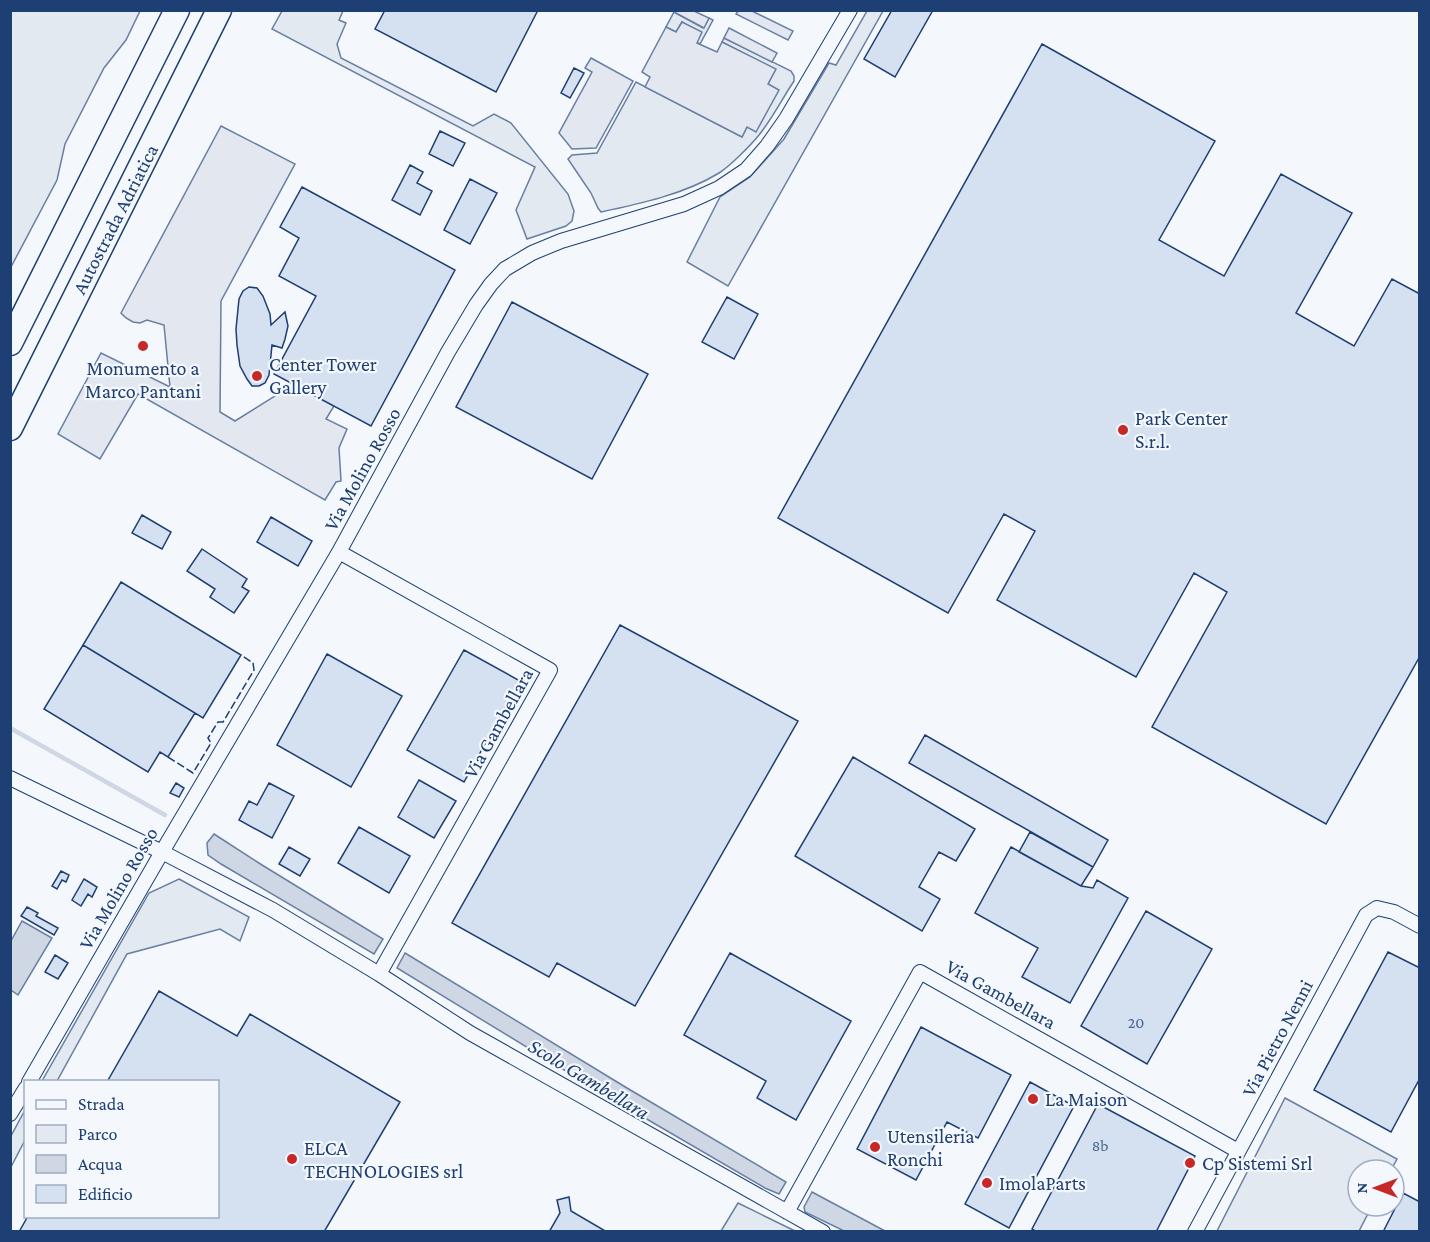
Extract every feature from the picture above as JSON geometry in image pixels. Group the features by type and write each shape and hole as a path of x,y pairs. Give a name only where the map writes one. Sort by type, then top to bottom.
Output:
{"highway":[{"name":"Autostrada Adriatica","path":"10,343 177,10"},
{"name":"Autostrada Adriatica","path":"10,428 219,10"}],"street":[{"name":"Via Molino Rosso","path":"30,1080 339,552 448,351 491,284 505,269 532,253 561,241 684,204 720,188 746,170 786,119 850,10"},
{"name":"Via Gambellara","path":"339,552 550,670 379,974"},
{"path":"10,778 162,852 273,910 379,974 470,1033 823,1232"},
{"name":"Via Pietro Nenni","path":"1196,1232 1366,915 1377,908 1394,912 1419,926"},
{"name":"Via Gambellara","path":"787,1212 920,972 1238,1151"},
{"path":"10,1114 24,1091"}],"green space":[{"path":"11,10 140,11 126,40 104,68 65,144 57,180 11,267"},
{"path":"282,11 343,11 339,20 346,23 337,44 341,58 473,126 494,114 511,123 568,194 574,211 572,221 566,226 527,239 516,210 535,167 272,29"},
{"path":"867,11 883,11 728,286 687,262 720,197 750,177 784,139 829,63 836,65"},
{"path":"674,12 703,28 709,18 713,20 700,44 696,42 682,22 676,32 666,27"},
{"path":"724,38 791,71 794,76 794,81 764,129 734,161 706,180 661,197 601,212 568,159 572,155 597,153 636,82 742,137 747,127 778,90 768,84 775,70 722,42"},
{"path":"179,879 249,917 240,941 220,929 127,954 58,1080 43,1080 149,893"},
{"path":"1285,1098 1395,1158 1346,1158 1346,1218 1366,1218 1359,1231 1217,1231"},
{"path":"24,1112 24,1142 11,1167 11,1136"},
{"path":"738,1203 795,1231 721,1231"}],"shaded area":[{"path":"675,11 694,11 709,18 704,28"},
{"path":"738,11 752,11 793,31 788,40 736,14"},
{"path":"682,22 702,32 697,43 717,52 722,42 776,69 768,84 779,90 756,132 747,127 742,137 645,87 650,77 642,72 666,27 676,32"},
{"path":"729,28 777,53 772,62 724,38"},
{"path":"591,58 633,81 596,148 572,149 559,133 592,72 585,68"},
{"path":"221,126 295,164 221,301 220,412 235,421 294,384 334,406 326,419 347,429 339,448 341,481 336,482 325,500 138,394 100,459 58,434 101,353 170,387 164,325 147,320 140,323 133,322 121,313"}],"water":[{"path":"214,834 383,939 374,954 208,855 207,843"},
{"path":"22,921 52,938 18,995 11,990 11,941"},
{"path":"405,953 786,1182 779,1194 602,1093 397,968"},
{"path":"812,1192 885,1231 844,1231 805,1212 804,1207"}],"building":[{"path":"385,10 538,10 496,92 375,29"},
{"path":"892,10 933,10 895,77 864,59"},
{"name":"Park Center S.r.l.","path":"1042,44 1215,141 1159,240 1224,276 1281,174 1352,213 1296,313 1354,346 1392,279 1420,294 1420,656 1326,824 1152,727 1227,592 1194,573 1136,677 997,600 1035,531 1004,514 948,613 778,518"},
{"path":"574,68 584,73 570,98 561,93"},
{"path":"440,131 465,143 453,166 429,154"},
{"path":"410,165 423,172 417,183 432,191 420,215 392,200"},
{"path":"470,179 497,193 470,244 444,230"},
{"path":"302,187 455,270 371,426 274,374 316,296 279,276 299,238 280,227"},
{"path":"249,287 257,288 263,296 270,314 271,325 285,312 288,326 282,348 272,345 269,375 265,383 259,386 252,386 240,366 237,345 239,299 243,291"},
{"path":"727,297 758,314 734,359 702,342"},
{"path":"512,302 648,374 592,479 456,407"},
{"path":"142,515 171,532 162,549 132,533"},
{"path":"271,517 312,541 298,566 257,542"},
{"path":"202,549 247,579 242,587 249,591 234,613 210,597 215,589 187,571"},
{"path":"121,582 241,655 203,718 83,645"},
{"path":"620,625 798,721 635,1006 557,963 549,977 452,923"},
{"path":"83,645 195,713 168,757 160,752 148,772 44,709"},
{"path":"464,650 520,681 464,782 407,750"},
{"path":"327,654 402,696 351,787 277,745"},
{"path":"925,735 1108,840 1093,867 909,763"},
{"path":"853,757 975,829 956,861 939,852 919,887 940,899 922,931 795,856"},
{"path":"419,780 456,801 434,838 398,817"},
{"path":"176,783 184,788 179,797 170,793"},
{"path":"269,783 294,796 272,838 239,820 249,801 257,805"},
{"path":"359,827 410,856 389,893 338,863"},
{"path":"1030,832 1093,867 1081,886 1019,852"},
{"path":"289,847 310,859 300,876 279,864"},
{"path":"1011,847 1081,886 1093,888 1097,880 1128,898 1070,1003 1022,977 1038,948 975,913"},
{"path":"61,871 69,875 66,882 62,880 57,889 52,886"},
{"path":"84,879 97,887 92,897 88,894 81,906 72,900"},
{"path":"27,907 38,913 36,916 58,928 54,935 21,916"},
{"path":"1146,911 1212,949 1147,1064 1081,1026"},
{"path":"1388,952 1420,968 1420,1078 1391,1132 1314,1090"},
{"path":"730,953 851,1021 796,1120 757,1098 766,1081 684,1035"},
{"path":"55,955 68,963 58,979 45,972"},
{"name":"ELCA TECHNOLOGIES srl","path":"159,991 237,1036 250,1014 400,1102 324,1232 19,1232 27,1218 219,1218 219,1080 108,1080"},
{"path":"921,1027 1011,1075 978,1138 947,1122 916,1180 857,1149"},
{"path":"1030,1082 1074,1106 1009,1228 965,1204"},
{"path":"1098,1104 1195,1156 1156,1232 1037,1232 1032,1229"},
{"path":"1406,1195 1420,1202 1420,1232 1383,1232 1390,1218 1406,1218"},
{"path":"569,1197 571,1211 607,1232 549,1232 560,1213 557,1200"}],"waterway":[{"name":"Scolo Gambellara","path":"10,728 165,815"}],"fence":[{"path":"168,757 193,773 211,743 208,738 218,722 223,722 254,670 253,663 241,655"}],"place":[{"name":"Monumento a Marco Pantani","path":"143,346"},
{"name":"Center Tower Gallery","path":"257,376"},
{"name":"Park Center S.r.l.","path":"1123,430"},
{"name":"La Maison","path":"1033,1099"},
{"name":"Utensileria Ronchi","path":"875,1147"},
{"name":"ELCA TECHNOLOGIES srl","path":"292,1159"},
{"name":"Cp Sistemi Srl","path":"1190,1163"},
{"name":"ImolaParts","path":"987,1183"}]}
